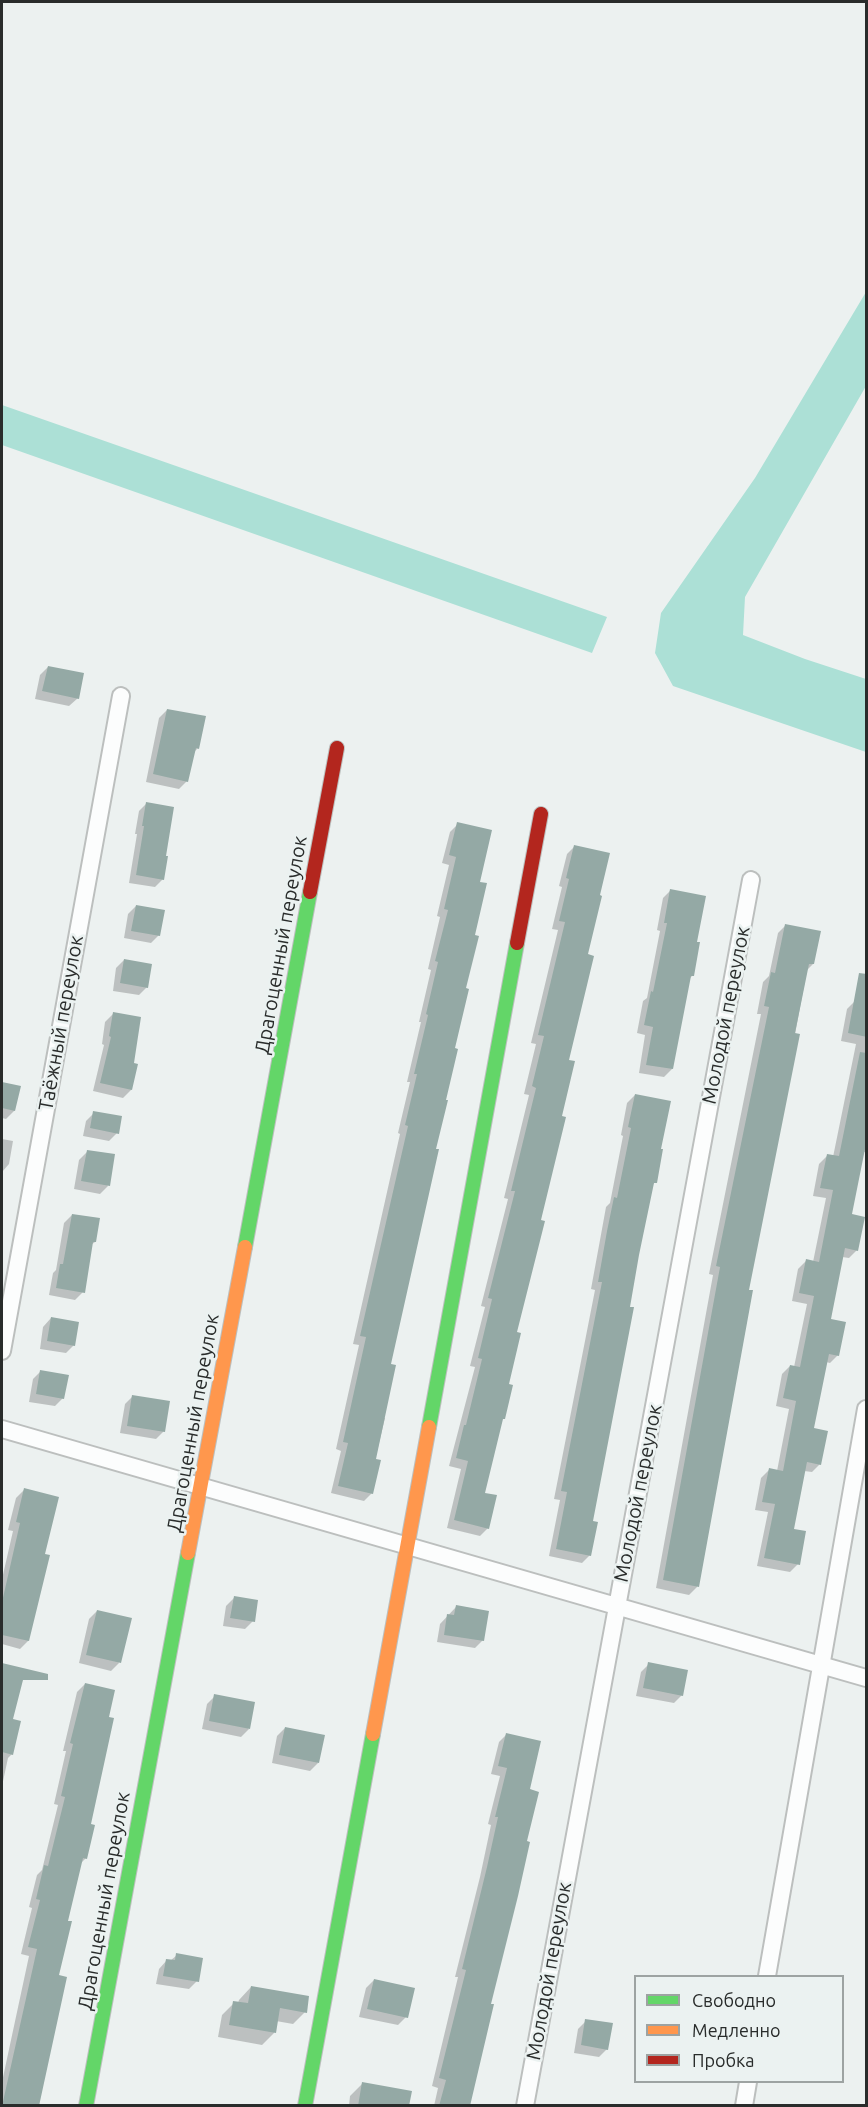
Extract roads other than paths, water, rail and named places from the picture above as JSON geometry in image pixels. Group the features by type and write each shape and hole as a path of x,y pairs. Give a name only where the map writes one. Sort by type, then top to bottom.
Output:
{"street":[{"name":"Таёжный переулок","path":"2,1351 121,696"},
{"name":"Драгоценный переулок","path":"86,2106 337,748"},
{"path":"305,2106 541,813"},
{"name":"Молодой переулок","path":"525,2106 751,880"},
{"path":"767,1975 867,1409"},
{"path":"2,1429 867,1678"},
{"path":"744,2106 748,2083"}]}
